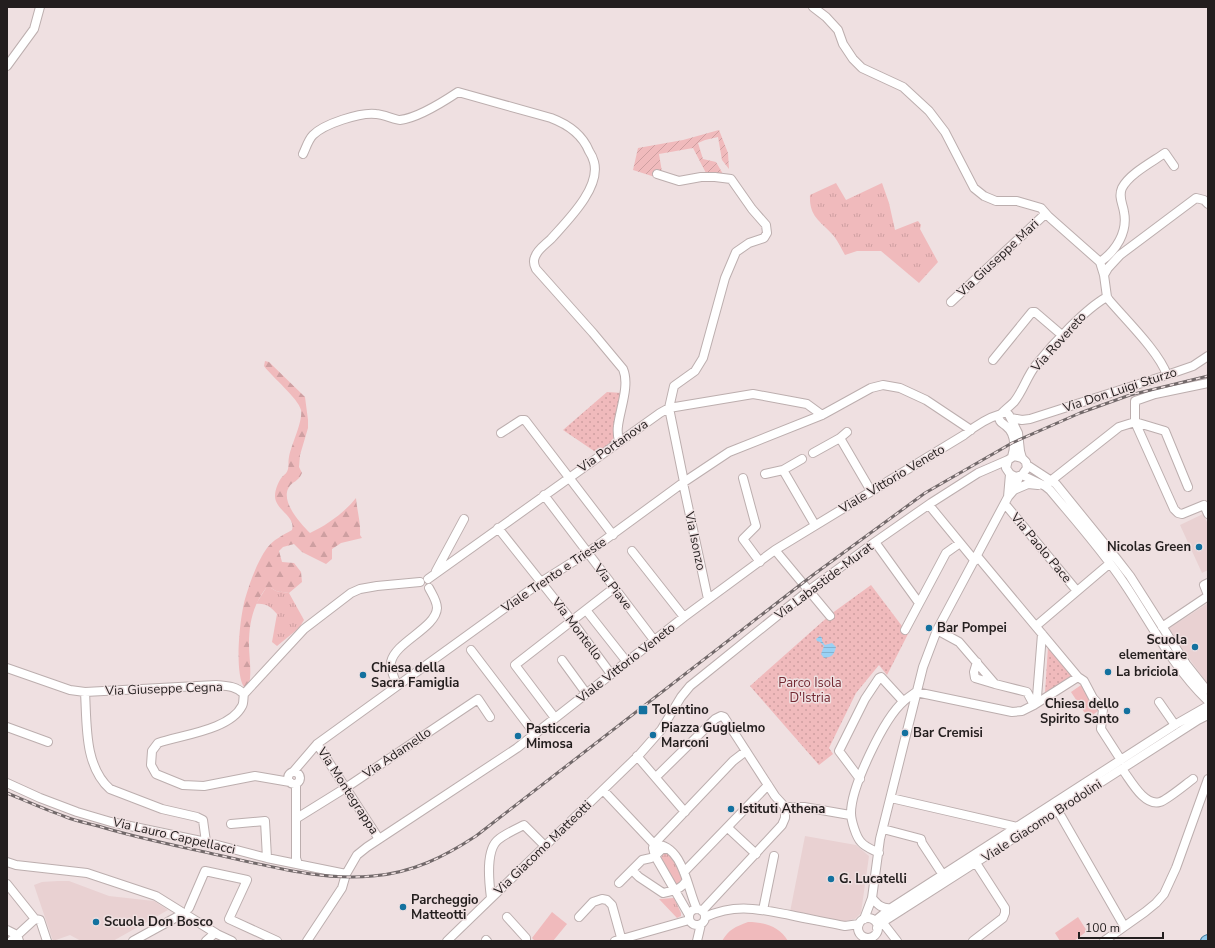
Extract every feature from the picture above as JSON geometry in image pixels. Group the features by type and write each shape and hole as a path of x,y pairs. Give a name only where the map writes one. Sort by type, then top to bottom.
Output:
{"street":[{"path":"7,66 34,29 40,7"},
{"path":"812,7 826,17 838,30 843,44 853,59 862,68 903,87 929,111 945,132 974,188 984,196 996,201 1017,201 1041,208 1048,216"},
{"path":"303,154 312,136 319,130 329,125 368,113 390,116 398,120 420,114 433,108 458,92 560,121 576,132 586,144 594,162 594,177 591,189 567,222 536,254 534,264 536,269 593,333 623,369 626,375 626,383 618,427 618,442"},
{"path":"1120,256 1119,242 1125,219 1120,194 1123,187 1133,175 1165,153 1174,166"},
{"path":"657,174 680,181 701,177 731,179 752,209 766,225 767,232 764,238 749,243 736,252 725,278 704,358 695,371 674,386 670,408"},
{"path":"1104,275 1108,268 1120,256 1196,198 1204,200 1208,204"},
{"name":"Via Giuseppe Mari","path":"951,302 1043,216 1048,216 1100,262"},
{"path":"1119,242 1107,257 1100,262 1104,275 1107,297 1145,341 1167,375"},
{"path":"1114,249 1115,254 1120,256"},
{"name":"Via Rovereto","path":"1002,413 1014,401 1036,365 1084,314 1107,297"},
{"path":"992,360 1032,312 1035,312 1063,336"},
{"name":"Via Don Luigi Sturzo","path":"1011,418 1022,420 1030,419 1193,366 1208,356"},
{"path":"1208,383 1155,394 1135,402 1135,422 1174,509 1178,514 1182,514 1204,505 1208,514"},
{"name":"Viale Trento e Trieste","path":"294,777 303,761 317,744 541,582 587,553 729,452 822,415 870,388 883,385 900,388 926,400 971,430"},
{"name":"Via Portanova","path":"420,582 423,578 431,576 618,442 660,413 670,408 753,394 807,404 822,415"},
{"name":"Via Isonzo","path":"670,408 708,599"},
{"path":"869,929 871,900 880,839 922,667 937,630 1006,501 1014,490 1021,476 1026,471 1018,433 1007,412 1002,413 999,418 1001,423"},
{"name":"Viale Vittorio Veneto","path":"307,941 342,888 346,874 357,855 517,748 654,640 775,550 983,422 1002,413"},
{"path":"1018,433 1020,428 1030,419"},
{"path":"501,433 521,420 525,420 613,535"},
{"path":"983,422 1001,423 1010,430 1014,439 1014,446 1010,459 1006,465 1008,473 1006,501"},
{"path":"1014,490 1028,484 1048,483 1119,427 1135,422 1165,431 1188,487"},
{"path":"813,453 840,438 847,432"},
{"path":"840,438 871,491"},
{"path":"1010,459 1017,456 1048,483 1050,490 1123,581 1179,668 1207,706"},
{"path":"765,474 783,470 802,459"},
{"name":"Via Labastide-Murat","path":"638,756 661,730 681,697 690,686 808,591 929,505 978,473 1010,459"},
{"path":"994,466 1016,477 1021,476 1056,484 1130,576 1186,664 1208,690"},
{"path":"783,470 815,525"},
{"path":"743,478 756,526 743,539 760,562"},
{"name":"Via Piave","path":"544,495 654,640"},
{"name":"Via Paolo Pace","path":"1006,501 1077,591"},
{"path":"929,505 960,543 1036,626 1078,677 1084,681 1093,698 1103,709 1101,729 1121,760"},
{"path":"397,686 392,673 391,663 393,658 398,650 435,615 437,607 429,588 431,576 464,519"},
{"name":"Via Montello","path":"498,528 572,621 611,674"},
{"path":"875,542 919,603"},
{"path":"904,630 946,553 960,543"},
{"path":"775,550 830,616"},
{"path":"632,551 684,617"},
{"path":"1036,626 1109,564"},
{"path":"298,864 296,858 297,818 294,777 272,778 255,776 204,786 183,785 156,774 151,765 152,751 158,743 220,726 232,718 243,705 244,694 304,629 351,593 360,589 377,586 420,582 421,586 424,588 429,588"},
{"path":"1162,627 1208,596 1204,584 1208,582"},
{"path":"555,718 516,665 614,588"},
{"path":"1143,612 1150,608"},
{"path":"586,610 626,662"},
{"path":"937,630 959,642 996,684"},
{"path":"1037,703 1042,634"},
{"path":"471,650 535,734"},
{"path":"562,660 586,693"},
{"path":"977,662 974,672 975,678 1027,692 1037,703"},
{"name":"Via Giuseppe Cegna","path":"7,668 70,690 86,692 216,685 229,686 239,689 244,694"},
{"path":"860,779 839,751 865,699 881,677 903,701"},
{"path":"879,853 860,841 850,815 854,793 860,779 885,726 903,701 916,692 1004,711 1022,711 1078,677"},
{"path":"86,692 87,737 89,752 103,783 110,790 162,809 197,817 203,820 206,842"},
{"name":"Via Adamello","path":"297,818 347,787 478,699 490,717"},
{"path":"1159,702 1175,725"},
{"name":"Viale Giacomo Brodolini","path":"869,929 891,908 1175,725 1207,706"},
{"name":"Viale Giacomo Brodolini","path":"869,929 1058,811 1198,720 1207,706"},
{"path":"656,777 714,719 721,716 724,717 768,785 785,807 786,814 784,822 702,915 697,925 690,919"},
{"path":"7,727 48,742"},
{"name":"Via Montegrappa","path":"317,744 347,787 380,839"},
{"path":"697,939 690,919 655,856 653,848 654,844 735,760 746,751"},
{"path":"638,756 685,812"},
{"name":"Via Giacomo Matteotti","path":"447,941 638,756"},
{"path":"1122,769 1144,798 1152,803 1160,802 1193,779"},
{"path":"1104,941 1156,903 1168,887 1208,779"},
{"name":"Via Lauro Cappellacci","path":"7,782 40,798 77,812 111,822 206,842 267,858 346,874"},
{"path":"684,872 768,785"},
{"path":"603,790 654,844 659,844 667,848 676,856 702,915 697,939"},
{"path":"760,794 767,793 776,796"},
{"path":"891,798 1018,827"},
{"path":"785,807 797,806 850,815"},
{"path":"1058,811 1124,926"},
{"path":"232,824 265,821 267,858"},
{"path":"491,898 490,857 493,846 499,839 524,825 545,846"},
{"path":"728,828 756,854"},
{"path":"883,830 921,839 922,843 943,875"},
{"path":"619,883 642,860 655,856 662,849 667,848"},
{"path":"763,910 774,856"},
{"path":"7,862 16,865 88,873 156,896 186,910 215,933 232,941"},
{"path":"973,941 1003,918 1005,913 1005,908 976,863"},
{"path":"632,870 639,877 663,893 674,891 684,885 686,881"},
{"path":"133,941 186,910 205,871 247,880 229,919 276,941"},
{"path":"7,884 35,919 40,920 47,941"},
{"path":"579,916 593,902 602,899 606,900 612,905 619,940 690,919"},
{"path":"871,900 880,906 891,908"},
{"path":"690,919 693,910 702,915 735,908 754,908 845,926 869,929 897,941"},
{"path":"507,917 526,938 526,941"},
{"path":"11,941 18,938 35,919"},
{"path":"7,930 18,938"},
{"path":"206,941 215,933"}],"shaded area":[{"name":"Nicolas Green","path":"1203,514 1208,524 1208,570 1202,573 1180,525"},
{"name":"Scuola elementare","path":"1208,603 1208,685 1168,629"},
{"name":"G. Lucatelli","path":"805,836 856,845 869,856 861,913 855,919 841,922 790,912"},
{"name":"Scuola Don Bosco","path":"69,881 109,896 154,901 168,910 113,941 81,941 70,935 53,941 34,885 42,882"}],"green space":[{"path":"719,130 728,153 729,169 722,160 718,137 698,143 703,159 716,162 723,174 706,173 693,148 659,154 662,172 657,170 655,177 633,170 638,148 683,140"},
{"path":"836,183 846,200 882,183 889,203 895,230 918,221 921,225 920,229 938,262 919,283 881,251 857,251 845,255 834,236 813,213 810,202 810,195"},
{"path":"265,361 269,362 305,397 308,428 300,455 299,467 302,473 299,478 289,487 287,493 287,499 292,512 310,533 335,518 356,498 360,535 362,538 341,543 332,549 332,559 326,564 302,552 294,544 283,547 279,551 282,562 294,563 301,572 302,582 289,593 266,588 258,601 253,614 250,629 250,680 249,685 244,687 239,669 239,644 243,607 252,579 263,554 278,538 292,530 291,521 278,505 275,494 279,481 288,470 290,452 299,427 301,415 299,405 264,366"},
{"path":"607,392 622,393 614,437 611,442 597,453 563,430"},
{"name":"Parco Isola D'Istria","path":"871,585 908,634 887,675 879,665 856,693 829,748 833,754 819,765 750,686 831,614"},
{"path":"266,588 289,593 304,620 299,628 277,646 272,642 277,614 268,606 256,604"},
{"path":"1048,647 1072,676 1045,693"},
{"path":"1084,683 1101,709 1088,718 1071,692"},
{"path":"667,852 673,857 680,871 682,880 678,885 660,859 664,853"},
{"path":"674,898 681,913 681,916 677,918 659,899"},
{"path":"552,912 567,924 553,941 535,941 532,938"},
{"path":"1078,917 1087,931 1074,941 1060,941 1055,933"},
{"path":"748,922 765,924 776,928 788,941 722,941 733,929"}],"water":[{"path":"820,636 825,645 832,643 836,647 831,656 824,658 821,654 824,646 816,639"}],"railway":[{"path":"7,793 78,821 158,842 295,872 354,877 387,874 414,868 452,851 476,836 813,575 925,493 1012,443 1080,413 1130,395 1208,376"}],"place":[{"name":"Nicolas Green","path":"1199,547"},
{"name":"Bar Pompei","path":"929,628"},
{"name":"Scuola elementare","path":"1195,647"},
{"name":"La briciola","path":"1108,672"},
{"name":"Chiesa della Sacra Famiglia","path":"363,675"},
{"name":"Tolentino","path":"643,710"},
{"name":"Chiesa dello Spirito Santo","path":"1127,711"},
{"name":"Bar Cremisi","path":"905,733"},
{"name":"Piazza Guglielmo Marconi","path":"653,735"},
{"name":"Pasticceria Mimosa","path":"518,736"},
{"name":"Istituti Athena","path":"731,809"},
{"name":"G. Lucatelli","path":"831,879"},
{"name":"Parcheggio Matteotti","path":"403,907"},
{"name":"Scuola Don Bosco","path":"96,922"}]}
